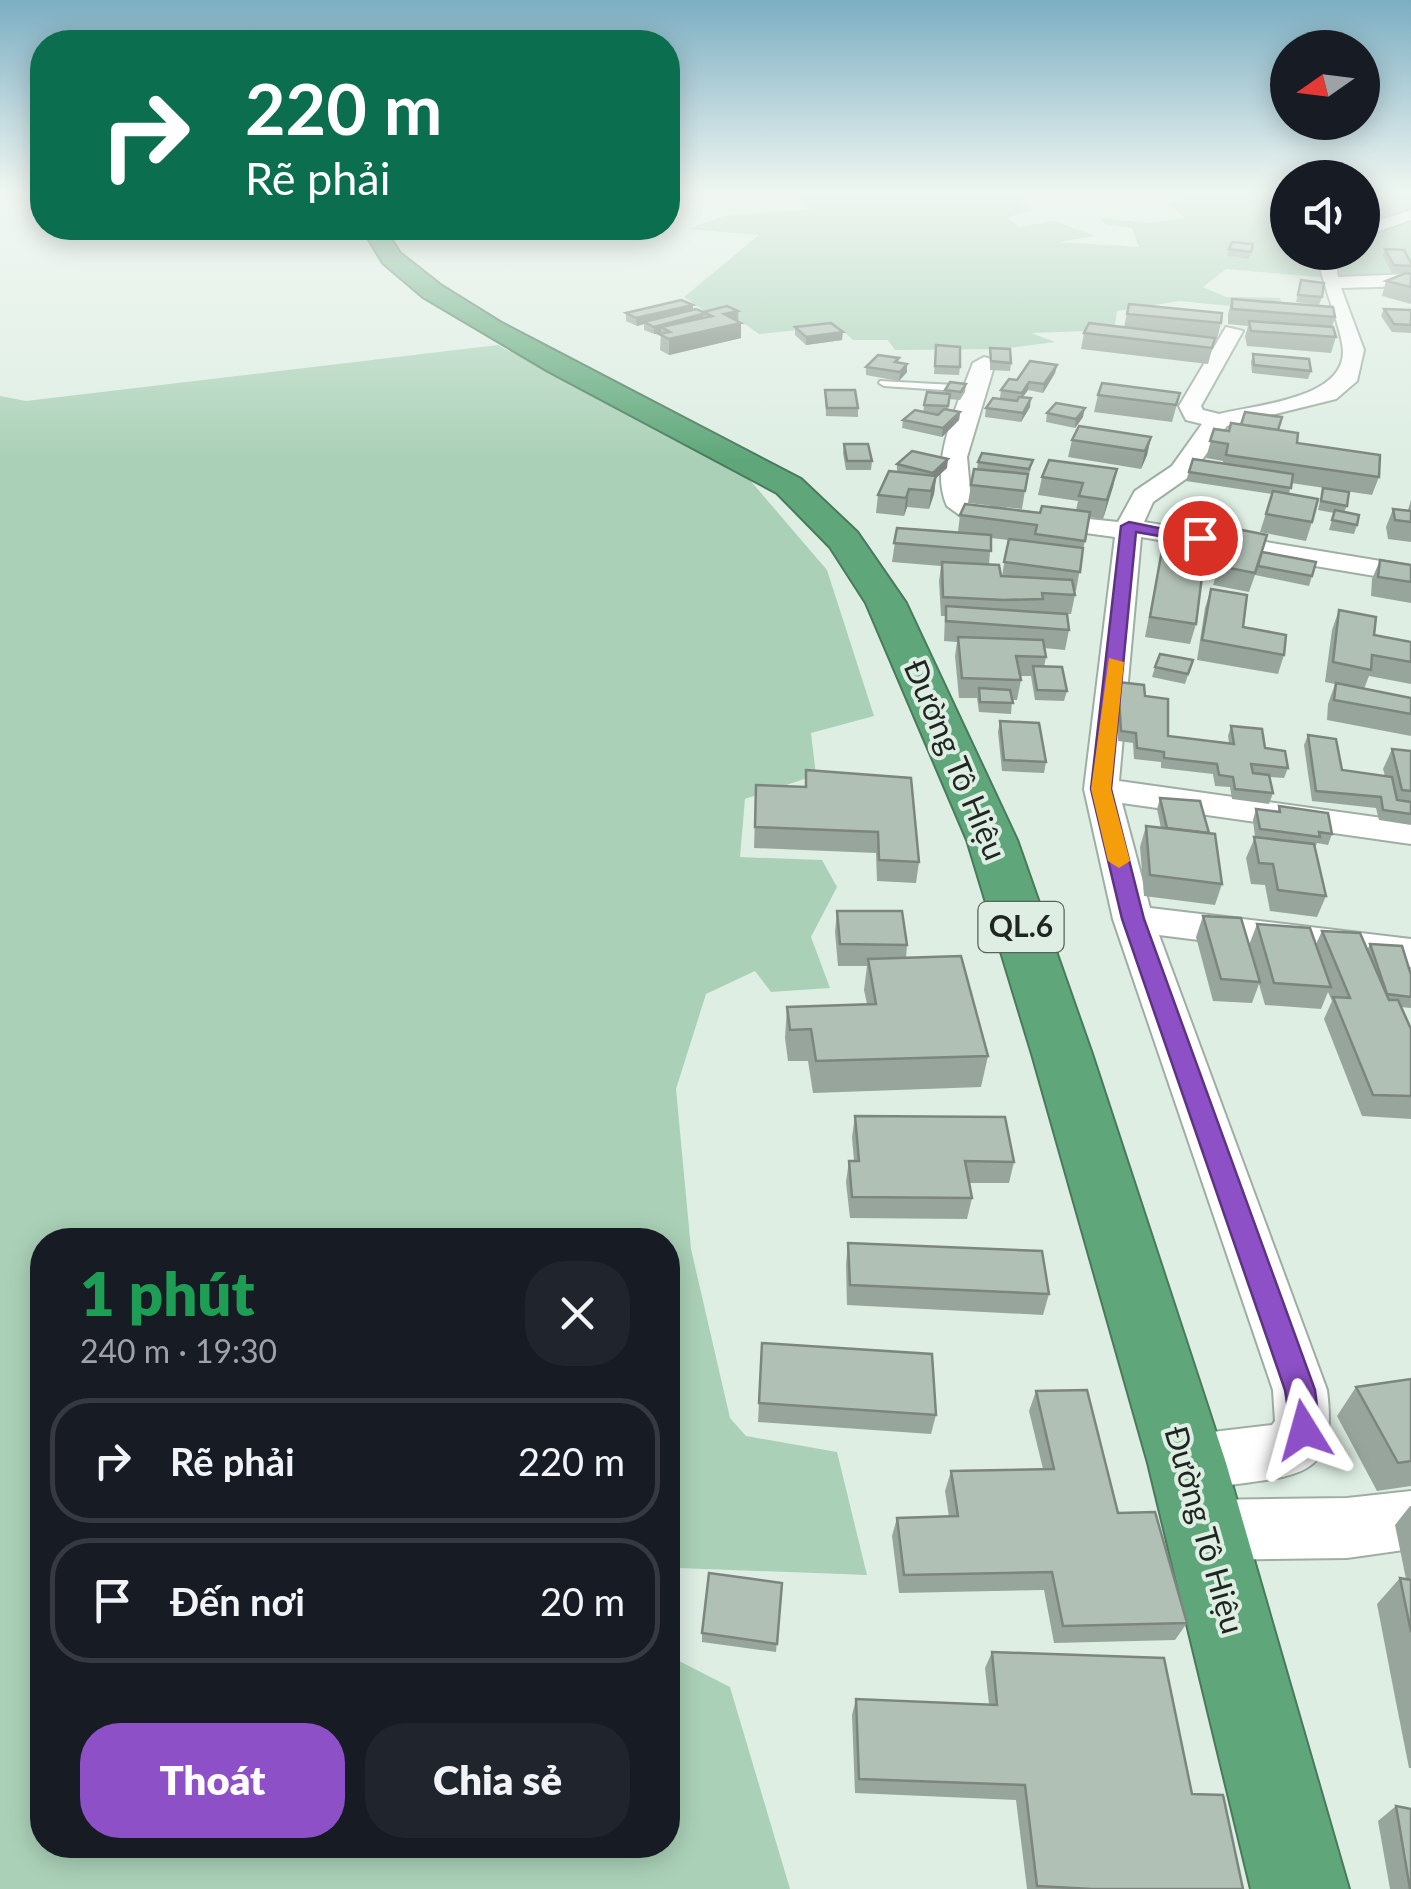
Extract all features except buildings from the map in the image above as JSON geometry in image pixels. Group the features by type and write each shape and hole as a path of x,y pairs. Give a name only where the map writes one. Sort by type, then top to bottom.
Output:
{"highway":[{"name":"Đường Tô Hiệu","path":"421,283 572,373 746,457 793,489 865,567 919,670 992,840 1187,1463 1300,1889"}],"street":[{"path":"1187,1463 1286,1451 1304,1430 1302,1403 1133,919 1101,789 1129,529 1139,498 1180,471 1204,431 1219,421 1328,394 1349,376 1354,350 1333,283"},
{"path":"1219,421 1194,415 1190,406 1233,331"},
{"path":"984,363 960,432 954,493 961,506 989,518 1129,529 1411,574"},
{"path":"1101,789 1411,833"},
{"path":"1133,919 1411,953"},
{"path":"1205,1530 1347,1528 1411,1520"}],"lane":[{"path":"884,382 974,389"}],"green space":[{"path":"701,283 1208,283 1203,287 1226,297 1280,298 1284,311 1179,301 1117,311 1114,330 1031,333 1055,342 1001,349 895,350 888,340 853,340 837,326 759,334 731,314 714,317 684,297"},
{"path":"498,345 749,479 827,570 874,716 811,733 816,775 745,799 740,857 822,860 837,887 811,937 830,988 771,992 755,971 706,994 676,1089 691,1249 730,1418 746,1436 837,1452 867,1575 680,1568 680,1228 30,1228 30,1858 680,1858 680,1662 730,1687 790,1889 0,1889 0,396 26,401"}],"slow traffic":[{"path":"1115,662 1101,789 1119,861"}],"route":[{"path":"1200,538 1129,526 1101,789 1133,919 1300,1390 1304,1430"}]}
